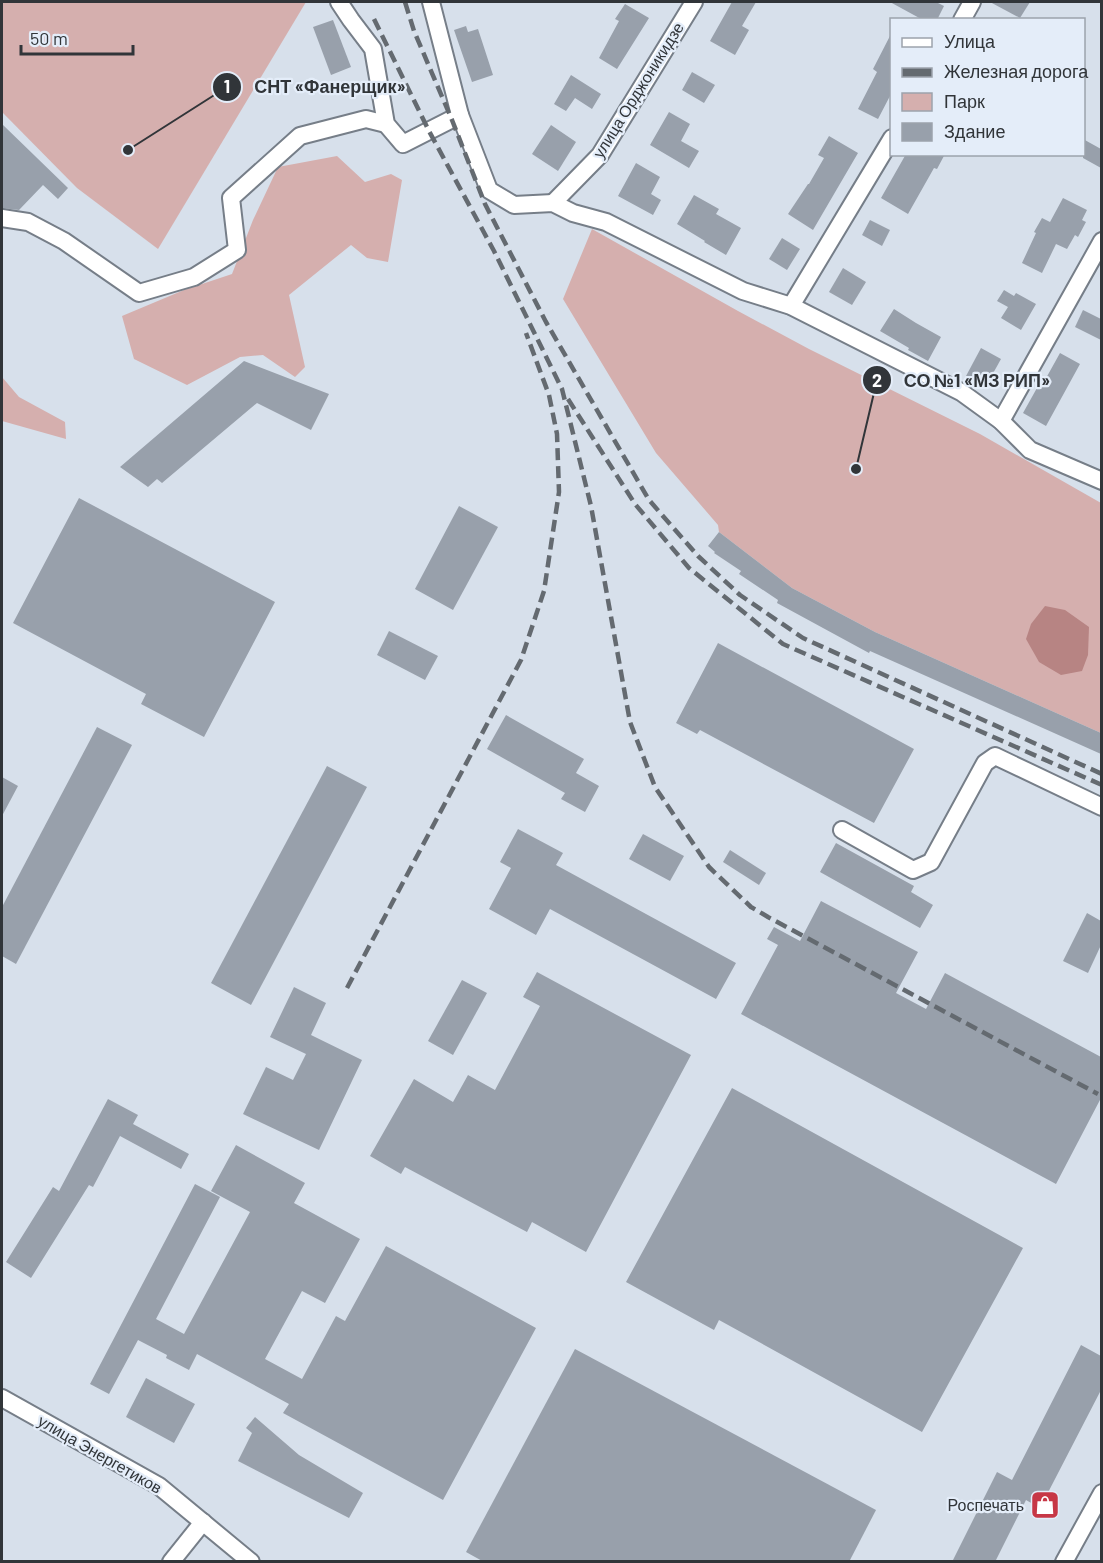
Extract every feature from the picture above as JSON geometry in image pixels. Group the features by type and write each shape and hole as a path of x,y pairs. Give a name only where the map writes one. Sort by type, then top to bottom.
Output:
{"street":[{"path":"339,2 373,49 386,124 403,144 460,115"},
{"path":"431,2 460,115 489,189 514,205 553,203 573,213 606,222 743,291 791,306 961,392 1001,421 1030,450 1101,481"},
{"name":"улица Орджоникидзе","path":"553,203 600,155 694,2"},
{"path":"963,18 972,2"},
{"path":"2,218 28,222 64,241 139,293 194,278 237,250 231,198 300,136 366,119 386,124"},
{"path":"791,306 890,140"},
{"path":"1001,421 1101,241"},
{"path":"842,831 913,870 931,862 985,763 995,756 1101,807"},
{"name":"улица Энергетиков","path":"2,1398 159,1486 250,1562"},
{"path":"1065,1562 1101,1493"},
{"path":"171,1562 203,1522"}],"green space":[{"path":"2,2 306,2 158,249 77,188 2,112"},
{"path":"337,156 365,182 391,174 402,180 388,262 367,258 351,245 289,295 305,367 295,377 263,355 240,357 187,385 134,359 122,316 184,290 232,274 253,220 278,167"},
{"path":"592,229 809,349 980,434 1101,503 1101,733 875,632 792,588 719,532 718,525 656,453 563,299"},
{"path":"2,377 19,397 65,422 66,439 2,421"}],"shaded area":[{"path":"1045,606 1065,610 1089,627 1088,655 1082,671 1061,675 1039,662 1026,639 1031,624"}],"building":[{"path":"732,2 756,2 742,26 749,30 735,55 710,41"},
{"path":"890,2 936,2 944,6 938,18 919,18"},
{"path":"990,2 1030,2 1020,18"},
{"path":"625,4 649,18 617,69 599,58 619,21 615,19"},
{"path":"333,20 351,67 331,75 313,27"},
{"path":"466,26 468,32 478,29 493,75 472,82 454,30"},
{"path":"890,36 890,96 878,119 858,109 877,72 873,69"},
{"path":"692,72 715,85 704,103 682,90"},
{"path":"571,75 601,94 592,109 575,98 566,111 554,104"},
{"path":"669,112 690,124 681,141 699,151 689,168 650,145"},
{"path":"2,124 68,188 58,199 43,185 19,210 2,208"},
{"path":"551,125 576,142 558,171 532,154"},
{"path":"829,136 858,153 813,230 788,214 824,158 818,155"},
{"path":"1085,140 1101,149 1101,168 1083,158"},
{"path":"905,156 944,156 937,169 934,168 908,214 881,198"},
{"path":"636,163 660,177 651,194 661,200 653,215 618,196"},
{"path":"694,195 719,209 716,214 741,228 726,255 677,224"},
{"path":"1063,198 1087,210 1082,220 1086,222 1078,237 1075,235 1067,249 1056,244 1042,273 1022,263 1042,218 1050,222"},
{"path":"870,220 890,230 882,246 862,235"},
{"path":"782,238 800,249 787,270 769,259"},
{"path":"843,268 866,282 852,305 829,292"},
{"path":"1004,290 1014,296 1016,293 1036,304 1021,330 1001,318 1008,307 997,301"},
{"path":"894,309 941,337 928,361 880,331"},
{"path":"1083,310 1101,319 1101,340 1075,327"},
{"path":"981,348 1001,359 986,386 966,376"},
{"path":"1060,353 1080,364 1046,426 1023,413"},
{"path":"244,361 329,394 311,430 257,403 162,483 157,479 148,487 120,467"},
{"path":"79,498 275,602 204,737 141,704 146,694 13,623"},
{"path":"459,506 498,527 453,610 415,589"},
{"path":"719,532 792,588 875,632 1101,733 1101,754 870,651 869,653 777,603 778,600 739,574 741,571 714,553 708,546"},
{"path":"389,631 438,656 425,680 377,655"},
{"path":"718,643 914,749 874,823 700,730 697,734 676,723"},
{"path":"506,715 584,759 576,773 599,786 585,812 561,799 565,793 487,749"},
{"path":"97,727 132,745 16,964 2,956 2,907"},
{"path":"327,766 367,787 251,1005 211,983"},
{"path":"2,777 18,786 2,816"},
{"path":"518,829 563,853 556,865 736,963 716,999 550,909 536,935 489,909 511,868 500,862"},
{"path":"643,834 684,856 670,881 629,859"},
{"path":"836,843 914,886 911,892 933,905 920,928 820,872"},
{"path":"730,850 766,873 759,885 723,862"},
{"path":"821,901 918,952 896,993 926,1009 945,973 1101,1057 1101,1098 1056,1184 741,1014 778,945 767,939 774,927 800,941"},
{"path":"1087,913 1101,921 1101,945 1088,973 1063,961"},
{"path":"537,972 691,1055 586,1252 532,1222 527,1232 405,1167 401,1174 370,1156 414,1079 453,1102 468,1075 495,1090 540,1006 523,997"},
{"path":"462,980 487,993 453,1055 428,1041"},
{"path":"294,987 326,1003 311,1035 362,1060 319,1150 243,1114 266,1067 293,1080 306,1054 270,1037"},
{"path":"732,1088 1023,1248 922,1432 719,1320 714,1330 626,1282"},
{"path":"108,1099 138,1115 133,1124 189,1154 181,1169 120,1136 93,1187 89,1185 31,1278 6,1262 53,1187 59,1191"},
{"path":"236,1145 305,1183 294,1203 360,1239 325,1303 302,1291 265,1359 302,1379 336,1316 345,1321 386,1246 536,1328 443,1500 283,1413 289,1404 197,1354 189,1370 138,1340 109,1394 90,1384 195,1184 220,1197 156,1319 184,1334 250,1212 211,1191"},
{"path":"1081,1345 1101,1356 1101,1390 1040,1508 1026,1500 995,1562 952,1562 997,1472 1012,1480"},
{"path":"575,1349 876,1510 849,1562 484,1562 466,1552"},
{"path":"146,1378 195,1404 174,1443 126,1417"},
{"path":"255,1417 299,1455 363,1493 349,1518 238,1461 252,1433 246,1428"}],"railway":[{"path":"405,2 414,31 485,204 546,322 649,500 698,556 740,595 803,638 1102,774"},
{"path":"374,19 429,131 494,251 562,389 591,506 630,722 655,787 709,867 751,907 1098,1094"},
{"path":"347,988 521,660 544,591 559,492 557,434 549,395 526,333"},
{"path":"568,399 635,504 689,568 783,644 1102,785"}],"place":[{"name":"СНТ «Фанерщик»","path":"128,150"},
{"name":"СО №1 «МЗ РИП»","path":"856,469"},
{"name":"Роспечать","path":"1045,1505"}]}
